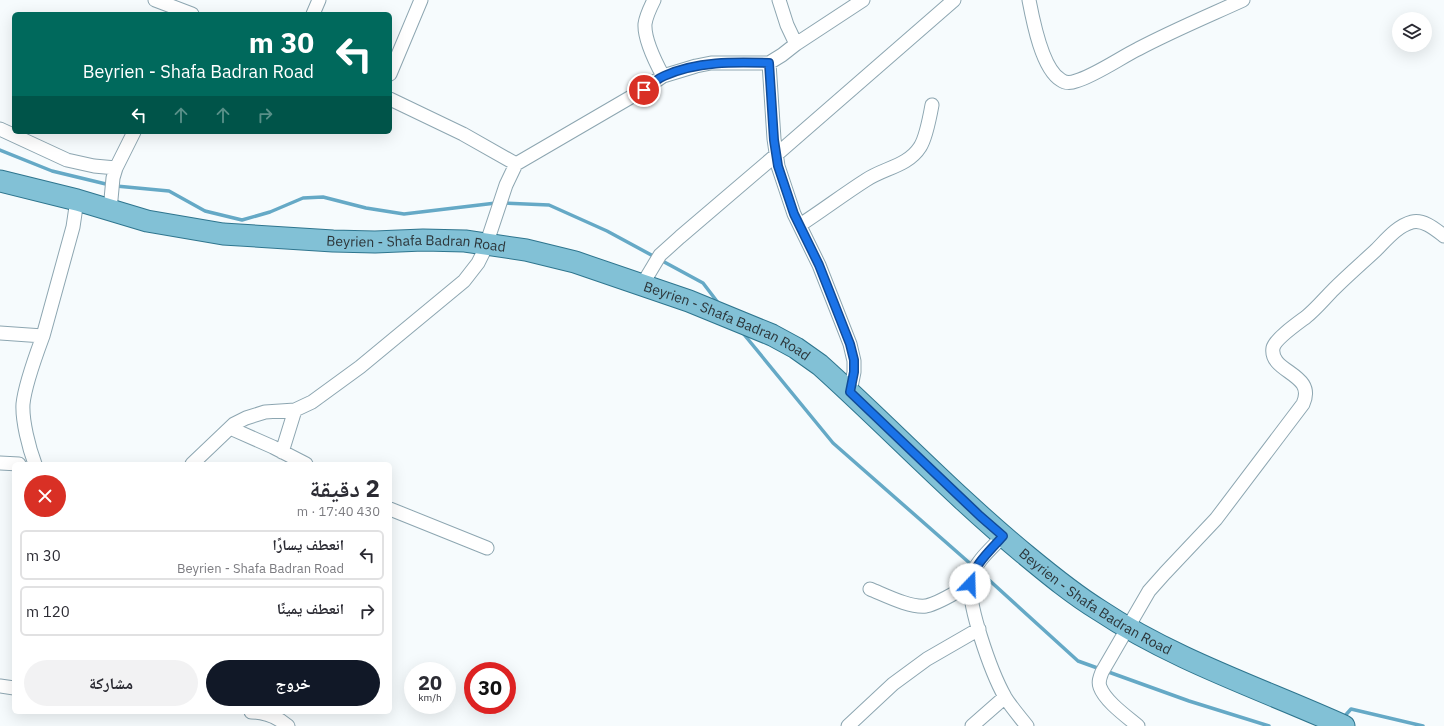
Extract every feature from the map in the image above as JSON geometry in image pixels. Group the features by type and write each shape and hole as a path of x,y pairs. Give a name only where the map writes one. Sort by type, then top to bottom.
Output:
{"main road":[{"name":"Beyrien - Shafa Badran Road","path":"0,181 77,200 161,224 188,229 243,236 333,241 465,241 526,250 554,256 689,301 772,335 796,348 820,365 975,512 1059,582 1099,610 1129,628 1201,664 1344,726"}],"street":[{"path":"155,0 188,10"},
{"path":"314,12 319,0"},
{"path":"392,69 421,0"},
{"path":"654,0 648,13 645,30 654,58 663,76"},
{"path":"779,0 787,26 796,44"},
{"path":"194,462 230,428 240,421 257,413 295,410 312,402 334,387 464,281 478,263 484,251 506,186 516,164 644,90 663,76 711,63 769,63 863,0"},
{"path":"642,285 660,255 954,0"},
{"path":"1029,0 1037,38 1047,63 1055,75 1062,81 1069,83 1089,76 1158,38 1243,0"},
{"path":"769,63 774,140 778,166 789,202 834,300 850,344 854,360 854,372 850,392"},
{"path":"392,100 463,134 516,164"},
{"path":"800,225 865,180 880,172 891,169 915,154 924,140 932,105"},
{"path":"0,129 67,160 94,166 114,178"},
{"path":"110,210 114,178 133,134"},
{"path":"34,462 23,416 23,404 73,227 77,200"},
{"path":"1138,726 1108,699 1100,687 1099,683 1102,672 1129,628 1142,601 1149,591 1216,519 1303,404 1307,392 1305,387 1276,359 1273,354 1275,344 1310,314 1337,286 1393,233 1404,225 1413,221 1422,222 1444,236"},
{"path":"0,333 43,336"},
{"path":"282,452 295,410"},
{"path":"230,428 302,462"},
{"path":"0,463 12,464"},
{"path":"392,510 487,548"},
{"path":"1003,536 982,558 974,569 970,584 972,602 985,653 1005,697 1027,726"},
{"path":"870,589 894,599 924,606 932,604 970,584"},
{"path":"848,726 893,684 927,659 979,628"},
{"path":"0,686 12,688"},
{"path":"972,726 1005,697"},
{"path":"265,714 273,721 288,726"}],"waterway":[{"path":"0,150 52,171 110,185"},
{"path":"116,186 169,191 205,211 242,220 270,212 303,198 323,197 366,208 404,214 496,203"},
{"path":"503,203 549,205 607,231 703,283 719,304"},
{"path":"742,332 833,443 973,566"},
{"path":"978,570 1078,661 1189,701 1269,726"},
{"path":"1343,718 1351,709 1423,726"}],"route":[{"path":"644,90 663,76 696,66 711,63 769,63 774,140 778,166 789,202 819,265 840,315 850,344 854,360 854,372 850,392 923,463 1003,536 982,558 974,569 970,584"}]}
